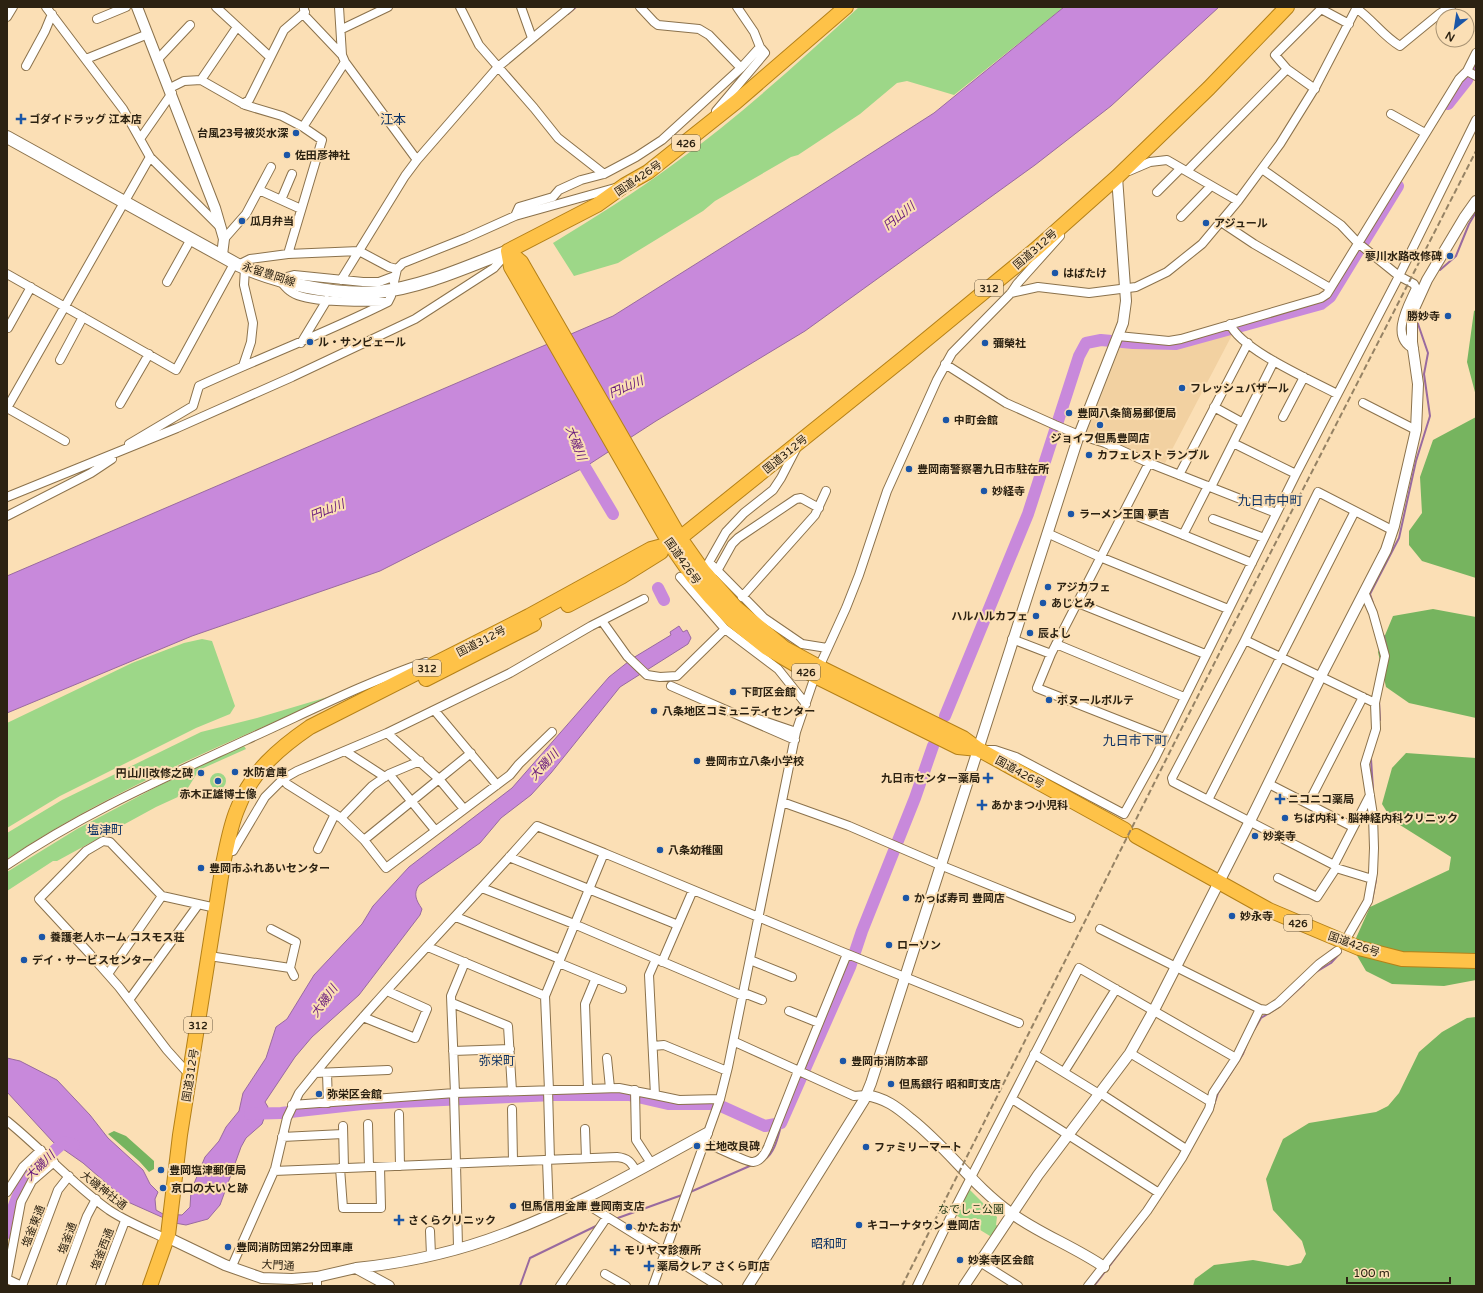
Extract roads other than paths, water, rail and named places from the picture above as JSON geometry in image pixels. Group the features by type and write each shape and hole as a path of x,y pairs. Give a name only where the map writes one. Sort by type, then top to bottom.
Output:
{"highway":[{"name":"国道426号","path":"846,7 716,118 648,172 625,185 597,206 508,251 694,574 711,598 747,632 788,662 817,672 958,747 978,749 1269,910 1358,948 1402,959 1425,961 1476,961"},
{"name":"国道312号","path":"150,1286 167,1237 190,1073 216,908 229,838 237,810 245,793 262,768 284,744 322,720 529,616 651,549 675,541 951,320 1068,220 1121,173 1209,88 1287,7"}],"main road":[{"name":"永留豊岡線","path":"7,137 240,265 279,279 335,290 378,292 430,280 508,251"}],"street":[{"path":"7,17 13,7"},
{"path":"46,7 124,109 150,157 223,234"},
{"path":"97,19 126,7"},
{"path":"137,7 171,91 223,234 222,255"},
{"path":"216,7 270,57"},
{"path":"303,127 344,59 339,7"},
{"path":"342,29 388,7"},
{"path":"460,7 479,45 558,138 604,174"},
{"path":"521,7 532,38"},
{"path":"341,280 416,160 498,67 570,7"},
{"path":"640,7 654,22 658,24 699,29 709,35 741,68"},
{"path":"716,118 716,111 765,52 760,47 754,32 737,7"},
{"path":"1011,293 1038,287 1089,293 1125,289 1136,287 1166,272 1202,244 1238,201 1262,169 1315,89 1356,8 1369,17 1388,39 1400,46 1439,14 1451,7"},
{"path":"1315,89 1287,69 1275,55 1320,9 1349,24"},
{"path":"304,10 305,16 344,59 416,160"},
{"path":"243,104 249,100 284,30 304,10"},
{"path":"26,66 45,32 52,14"},
{"path":"158,59 190,25"},
{"path":"201,80 237,27"},
{"path":"86,59 148,34"},
{"path":"515,216 519,207 553,197 559,190 581,180 604,174 636,157 662,140 741,68 760,47"},
{"path":"1117,341 1170,341 1232,327 1310,303 1321,298 1330,288 1360,244 1459,79 1471,74 1476,53"},
{"path":"1157,192 1184,170 1287,69"},
{"path":"140,139 171,91 184,81 201,80 243,104 282,116 303,127 322,140 288,254"},
{"path":"1391,114 1425,134"},
{"path":"978,749 995,750 1016,757 1124,814 1164,738 1276,513 1399,276 1476,120"},
{"path":"65,441 7,408 150,157"},
{"path":"748,1286 866,1095 978,749 1012,638 1079,435 1123,323 1126,301 1121,173 1161,160 1166,160 1238,201"},
{"path":"223,234 246,214 271,167"},
{"path":"1262,169 1341,225 1360,244 1399,276 1414,284 1416,288 1402,321 1401,337 1406,346 1414,349"},
{"path":"281,200 292,174"},
{"path":"7,516 91,473 124,450 128,444 193,406 199,386 346,323 389,299 327,300 290,291 279,279 294,275 379,282 395,276 403,263 466,238 515,216 625,185"},
{"path":"1181,217 1211,186"},
{"path":"259,190 301,209"},
{"path":"964,1286 1012,1213 1068,1134 1130,1053 1176,968 1321,676 1386,550 1416,430 1418,384 1412,313 1427,280 1464,218 1476,201"},
{"path":"653,1286 720,1099 735,1042 795,736 817,672 846,608 887,491 917,422 946,364 962,343 1011,293 1017,284 1060,235 1068,220"},
{"path":"1221,222 1330,288"},
{"path":"166,282 191,239"},
{"path":"7,274 176,370 240,265 250,260 288,254 359,251 389,267 395,276"},
{"path":"7,497 124,450 292,377 415,319 494,268 508,251"},
{"path":"240,265 253,323 251,342 243,366"},
{"path":"8,328 31,287"},
{"path":"301,343 327,300"},
{"path":"60,360 83,317"},
{"path":"1232,327 1248,343 1274,361 1337,394"},
{"path":"1180,475 1248,343"},
{"path":"120,404 149,354"},
{"path":"1183,535 1243,423 1274,361"},
{"path":"946,364 1006,403 1079,435 1105,443 1149,463 1276,513"},
{"path":"1283,417 1304,377"},
{"path":"1363,403 1416,430"},
{"path":"1214,408 1243,423"},
{"path":"1233,442 1296,474"},
{"path":"694,574 726,532 744,513 773,490 799,443"},
{"path":"1149,463 1051,654 1037,688 1164,738"},
{"path":"742,597 819,508 826,491"},
{"path":"1372,879 1335,866 1173,782 1172,778 1245,640 1318,492 1392,530"},
{"path":"717,571 732,544 738,538 796,499 801,498 819,508"},
{"path":"1124,511 1252,563"},
{"path":"1208,800 1355,511"},
{"path":"1213,519 1264,538"},
{"path":"1047,532 1100,558 1228,609"},
{"path":"694,574 717,571"},
{"path":"717,571 764,618 790,637 802,644 827,648"},
{"path":"694,574 725,629 778,669 806,704"},
{"path":"1350,934 1368,901 1372,879 1374,848 1370,795 1365,764 1376,729 1375,703 1385,656 1373,613 1364,592"},
{"path":"226,852 233,851 265,797 283,779 297,771 388,733 435,711 510,673 602,620 644,599"},
{"path":"1078,603 1206,654"},
{"path":"602,620 627,656 647,675 660,677 677,676 725,629"},
{"path":"1012,638 1051,654"},
{"path":"1245,640 1281,656 1375,703"},
{"path":"1056,644 1184,697"},
{"path":"7,865 87,817 151,783 385,677 426,662"},
{"path":"671,686 749,720 752,718 758,718 795,736"},
{"path":"1308,804 1363,697"},
{"path":"435,711 497,785"},
{"path":"283,779 287,784 338,816 364,840 386,868 510,775 519,764 552,732"},
{"path":"388,733 439,779 464,809"},
{"path":"345,751 387,776 412,802 435,830"},
{"path":"364,840 471,753"},
{"path":"318,848 338,816 372,786 387,776 420,761"},
{"path":"1268,784 1354,827"},
{"path":"1278,878 1317,897 1335,866 1370,795"},
{"path":"782,802 849,826 1071,918"},
{"path":"232,1266 274,1171 287,1118 299,1093 363,1016 428,948 537,826 847,954 1019,1023"},
{"path":"190,1073 185,1070 168,1050 108,974 40,902 40,896 86,850 103,841 110,842 162,896 216,908"},
{"path":"550,1214 545,996 604,853"},
{"path":"509,857 678,925"},
{"path":"482,888 574,924 744,995 762,1000"},
{"path":"656,1095 649,975 678,925 693,890"},
{"path":"108,974 162,896"},
{"path":"129,1000 198,905"},
{"path":"456,917 559,961 595,980 622,990"},
{"path":"271,929 296,942 290,968 294,976"},
{"path":"1100,929 1260,1009 1267,1010 1278,1003 1319,964 1337,951"},
{"path":"428,948 545,996"},
{"path":"706,1137 753,1162 764,1155 847,954"},
{"path":"209,956 290,968"},
{"path":"750,960 792,976"},
{"path":"458,1247 452,996 465,962"},
{"path":"917,1286 1079,968 1236,1058"},
{"path":"588,1089 585,1004 595,980"},
{"path":"1064,1072 1116,989"},
{"path":"363,1016 414,1038 427,1009 387,991"},
{"path":"452,1004 508,1026 512,1091"},
{"path":"1088,1286 1160,1193 1211,1102 1213,1092 1236,1058 1260,1009"},
{"path":"789,1011 819,1023"},
{"path":"735,1042 798,1072 854,1096 866,1095 878,1097 891,1103 913,1120 971,1179 1012,1213 1104,1267"},
{"path":"653,1046 664,1045 727,1071"},
{"path":"453,1052 510,1049"},
{"path":"1130,1053 1211,1102"},
{"path":"1034,1054 1099,1093 1186,1149"},
{"path":"607,1058 610,1088"},
{"path":"315,1074 388,1070"},
{"path":"327,1073 328,1103"},
{"path":"292,1105 454,1097 512,1091 548,1093 610,1088 635,1094 656,1095 679,1100 720,1099"},
{"path":"635,1094 636,1140 651,1162"},
{"path":"1012,1099 1160,1193"},
{"path":"512,1109 513,1161"},
{"path":"399,1114 400,1166"},
{"path":"7,1121 34,1142 42,1151 23,1166 7,1192"},
{"path":"368,1124 369,1167"},
{"path":"585,1129 586,1158"},
{"path":"282,1137 343,1130 343,1208 381,1208 380,1167"},
{"name":"大門通","path":"167,1237 232,1266 260,1282 292,1279 317,1282 356,1268 392,1264 432,1255 506,1233 580,1200 651,1162 706,1137"},
{"name":"大磯神社通","path":"42,1151 96,1199 125,1220 167,1237"},
{"path":"274,1171 586,1158 625,1158 632,1163 636,1171"},
{"path":"22,1286 7,1278 21,1202 32,1181 54,1162"},
{"name":"塩釜東通","path":"22,1286 58,1190 69,1176"},
{"name":"塩釜通","path":"61,1286 87,1216 96,1199"},
{"path":"580,1200 664,1254 718,1286"},
{"path":"560,1286 607,1217"},
{"name":"塩釜西通","path":"100,1286 125,1220"},
{"path":"430,1231 432,1255"},
{"path":"980,1262 1018,1286"},
{"path":"356,1268 389,1286"},
{"path":"605,1274 626,1286"}],"water":[{"name":"円山川","path":"1064,7 1219,7 1111,106 1035,165 805,331 656,421 585,467 380,571 192,636 7,713 7,576 613,316 934,113"},
{"path":"679,626 683,632 687,630 691,638 688,644 620,687 551,773 531,795 501,818 480,843 419,885 416,894 417,900 422,909 420,915 359,995 312,1037 295,1057 265,1102 268,1107 262,1124 246,1138 241,1147 220,1205 208,1219 186,1225 175,1223 128,1202 83,1163 53,1142 7,1092 7,1058 20,1061 57,1080 90,1115 108,1138 143,1170 150,1184 158,1192 155,1199 156,1210 163,1214 182,1215 190,1207 191,1191 205,1157 219,1141 226,1127 239,1111 243,1093 266,1058 276,1027 287,1019 314,975 362,924 373,906 409,867 512,788 609,677 633,658 671,635 670,632"}],"waterway":[{"path":"568,14 576,7"},
{"path":"1448,104 1467,80 1475,63"},
{"path":"945,716 1028,514 1079,356 1086,343 1101,340 1133,343 1176,344 1321,304 1330,297 1398,186"},
{"path":"1440,270 1456,256 1469,224 1476,212"},
{"path":"1373,603 1370,594 1399,538 1416,461 1430,416 1424,374 1428,353 1417,321"},
{"name":"大磯川","path":"579,452 585,467 613,514"},
{"name":"大磯川","path":"658,588 664,600"},
{"path":"1384,636 1388,653"},
{"path":"1379,701 1380,720"},
{"path":"250,1114 281,1113 362,1104 399,1102 554,1095 629,1095 668,1104 710,1104 723,1107 765,1126 781,1123 850,967 862,931 915,798 933,746"},
{"path":"1371,759 1373,789"},
{"path":"1372,900 1376,880"},
{"path":"1316,972 1331,963 1341,952"},
{"path":"1254,1030 1261,1018 1279,1007 1304,984"},
{"path":"1212,1111 1218,1093 1243,1054 1248,1041"},
{"path":"765,1159 774,1149 781,1126"},
{"name":"大磯川","path":"7,1233 15,1203 26,1181 33,1172 64,1142 74,1145"},
{"path":"688,1193 752,1165"},
{"path":"1152,1210 1169,1184"},
{"path":"615,1219 682,1195"},
{"path":"1094,1286 1147,1217"},
{"path":"520,1286 530,1258 598,1225"}],"railway":[{"path":"902,1286 1232,628 1476,151"}],"place":[{"name":"ゴダイドラッグ 江本店","path":"21,119"},
{"name":"台風23号被災水深","path":"296,133"},
{"name":"佐田彦神社","path":"287,155"},
{"name":"瓜月弁当","path":"242,221"},
{"name":"アジュール","path":"1206,223"},
{"name":"蓼川水路改修碑","path":"1450,256"},
{"name":"はばたけ","path":"1055,273"},
{"name":"勝妙寺","path":"1448,316"},
{"name":"ル・サンピェール","path":"310,342"},
{"name":"彌榮社","path":"985,343"},
{"name":"フレッシュバザール","path":"1182,388"},
{"name":"豊岡八条簡易郵便局","path":"1069,413"},
{"name":"中町会館","path":"946,420"},
{"name":"ジョイフ但馬豊岡店","path":"1100,425"},
{"name":"カフェレスト ランブル","path":"1089,455"},
{"name":"豊岡南警察署九日市駐在所","path":"909,469"},
{"name":"妙経寺","path":"984,491"},
{"name":"ラーメン王国 夢吉","path":"1071,514"},
{"name":"アジカフェ","path":"1048,587"},
{"name":"あじとみ","path":"1043,603"},
{"name":"ハルハルカフェ","path":"1036,616"},
{"name":"辰よし","path":"1030,633"},
{"name":"下町区会館","path":"733,692"},
{"name":"ボヌールポルテ","path":"1049,700"},
{"name":"八条地区コミュニティセンター","path":"654,711"},
{"name":"豊岡市立八条小学校","path":"697,761"},
{"name":"水防倉庫","path":"235,772"},
{"name":"円山川改修之碑","path":"201,773"},
{"name":"九日市センター薬局","path":"988,778"},
{"name":"赤木正雄博士像","path":"218,781"},
{"name":"ニコニコ薬局","path":"1280,799"},
{"name":"あかまつ小児科","path":"982,805"},
{"name":"ちば内科・脳神経内科クリニック","path":"1285,818"},
{"name":"妙楽寺","path":"1255,836"},
{"name":"八条幼稚園","path":"660,850"},
{"name":"豊岡市ふれあいセンター","path":"201,868"},
{"name":"かっぱ寿司 豊岡店","path":"906,898"},
{"name":"妙永寺","path":"1232,916"},
{"name":"養護老人ホーム コスモス荘","path":"42,937"},
{"name":"ローソン","path":"889,945"},
{"name":"デイ・サービスセンター","path":"24,960"},
{"name":"豊岡市消防本部","path":"843,1061"},
{"name":"但馬銀行 昭和町支店","path":"891,1084"},
{"name":"弥栄区会館","path":"319,1094"},
{"name":"土地改良碑","path":"697,1146"},
{"name":"ファミリーマート","path":"866,1147"},
{"name":"豊岡塩津郵便局","path":"161,1170"},
{"name":"京口の大いと跡","path":"163,1188"},
{"name":"但馬信用金庫 豊岡南支店","path":"513,1206"},
{"name":"さくらクリニック","path":"399,1220"},
{"name":"キコーナタウン 豊岡店","path":"859,1225"},
{"name":"かたおか","path":"629,1227"},
{"name":"豊岡消防団第2分団車庫","path":"228,1247"},
{"name":"モリヤマ診療所","path":"615,1250"},
{"name":"妙楽寺区会館","path":"960,1260"},
{"name":"薬局クレア さくら町店","path":"649,1266"}],"district":[{"name":"江本","path":"393,119"},
{"name":"九日市中町","path":"1270,500"},
{"name":"九日市下町","path":"1135,740"},
{"name":"塩津町","path":"105,830"},
{"name":"弥栄町","path":"497,1061"},
{"name":"昭和町","path":"829,1244"}],"park label":[{"name":"なでしこ公園","path":"971,1209"}]}
